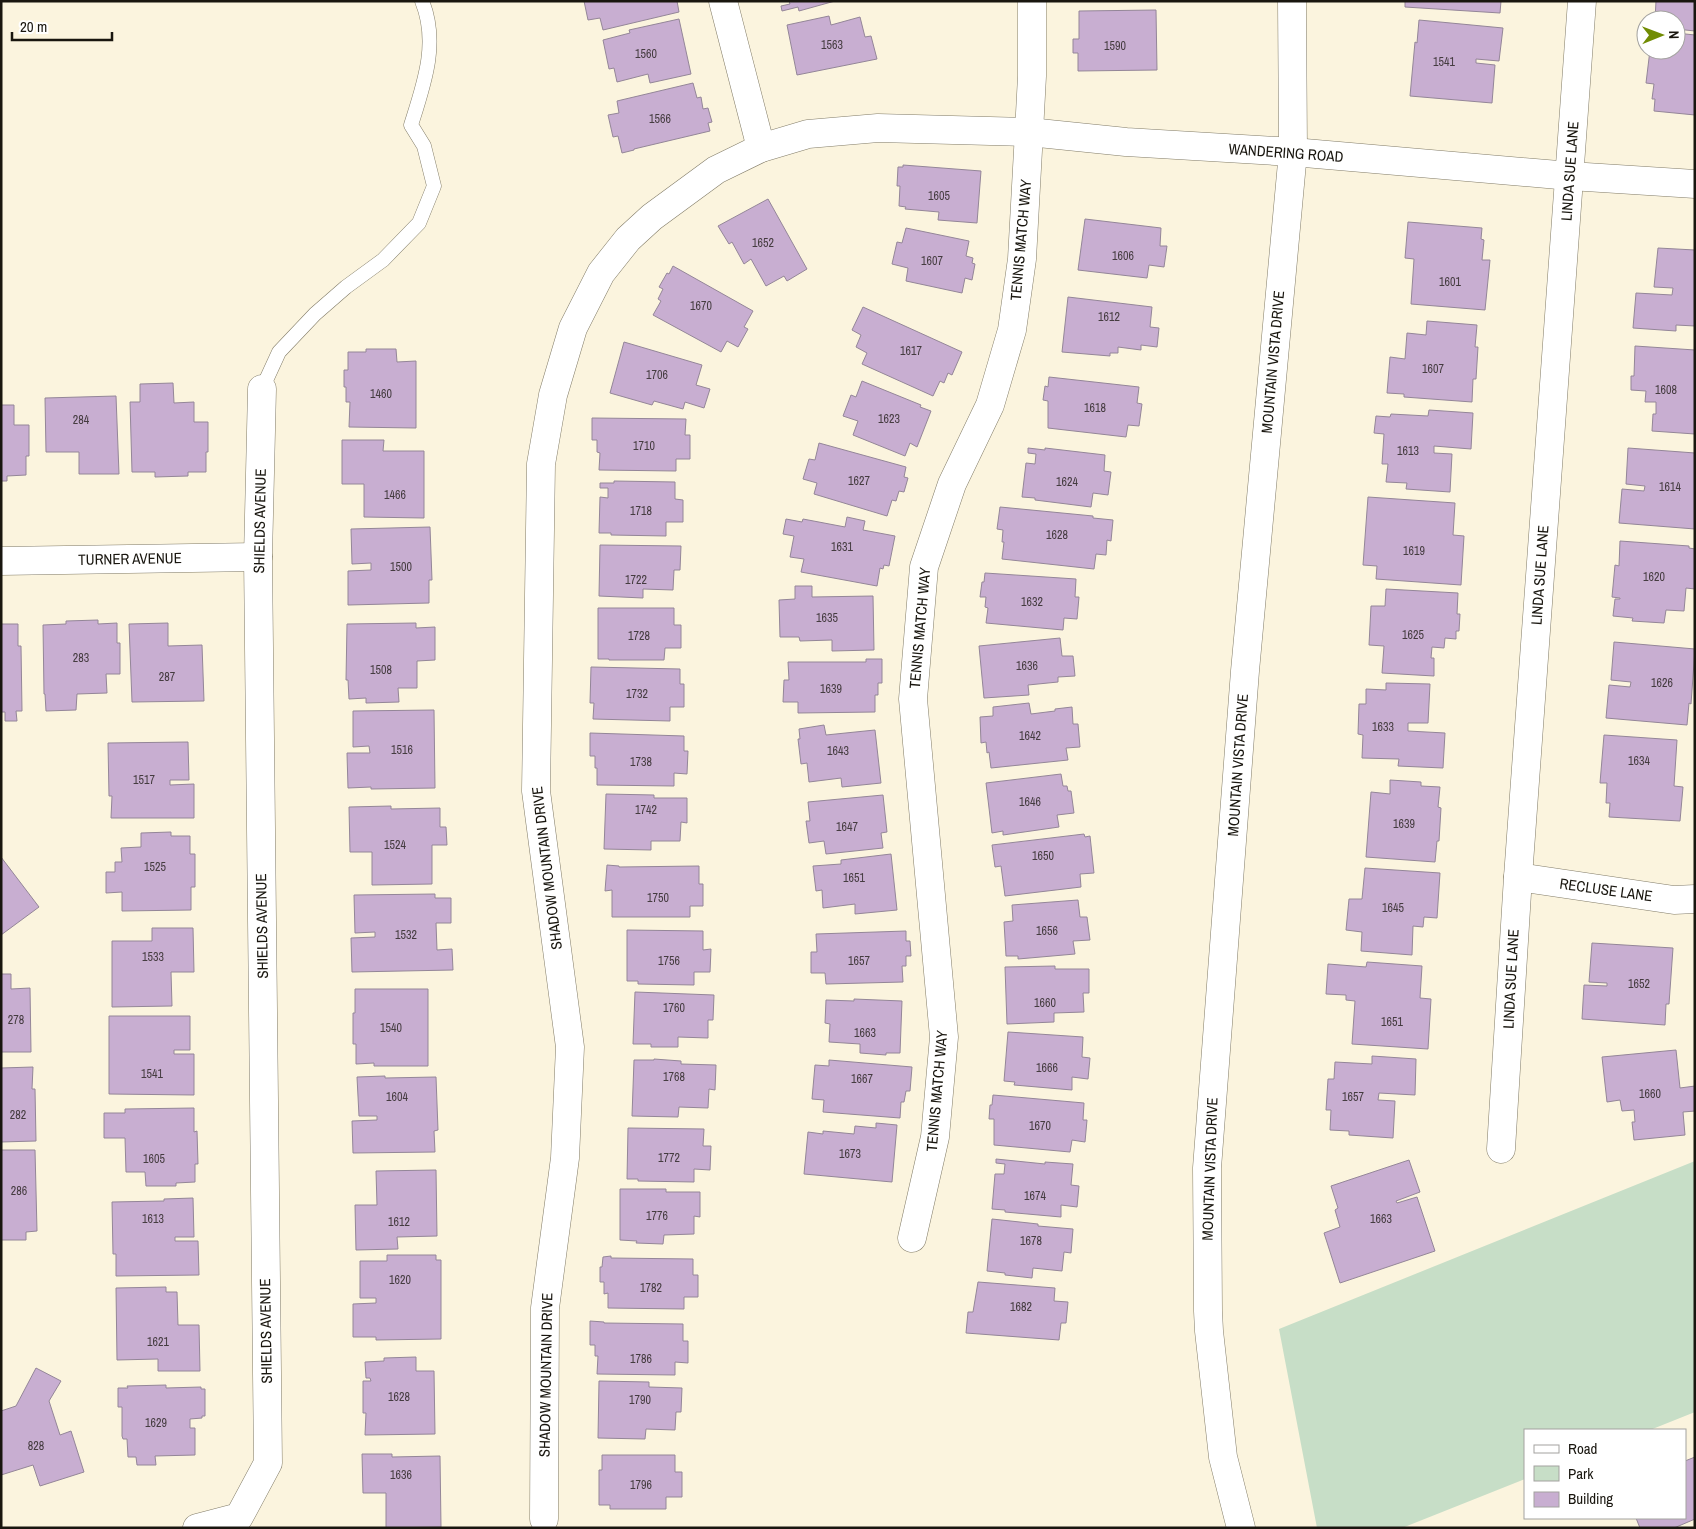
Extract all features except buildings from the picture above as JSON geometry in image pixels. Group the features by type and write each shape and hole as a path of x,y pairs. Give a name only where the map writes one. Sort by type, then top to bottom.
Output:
{"street":[{"path":"723,1 762,148"},
{"name":"TENNIS MATCH WAY","path":"912,1238 935,1137 944,1038 913,699 924,567 952,484 990,405 1012,330 1022,259 1032,76 1032,1"},
{"name":"MOUNTAIN VISTA DRIVE","path":"1241,1528 1223,1457 1209,1331 1207,1168 1245,671 1293,152 1292,1"},
{"name":"LINDA SUE LANE","path":"1501,1149 1518,877 1582,1"},
{"name":"WANDERING ROAD","path":"762,148 808,134 878,128 1029,132 1126,142 1293,152 1570,176 1695,184"},
{"name":"SHADOW MOUNTAIN DRIVE","path":"544,1518 545,1308 565,1158 570,1047 536,791 541,464 553,395 573,328 601,273 628,239 652,216 716,170 762,148"},
{"name":"SHIELDS AVENUE","path":"197,1528 239,1517 268,1463 258,557 262,389"},
{"name":"TURNER AVENUE","path":"1,561 258,557"},
{"name":"RECLUSE LANE","path":"1518,877 1674,900 1695,899"}],"lane":[{"path":"262,389 279,352 315,314 346,287 383,260 419,223 422,216 434,186 424,146 411,125 426,78 430,36 422,1"}],"green space":[{"path":"1695,1161 1695,1412 1652,1429 1524,1429 1524,1479 1402,1528 1317,1528 1279,1329"}]}
